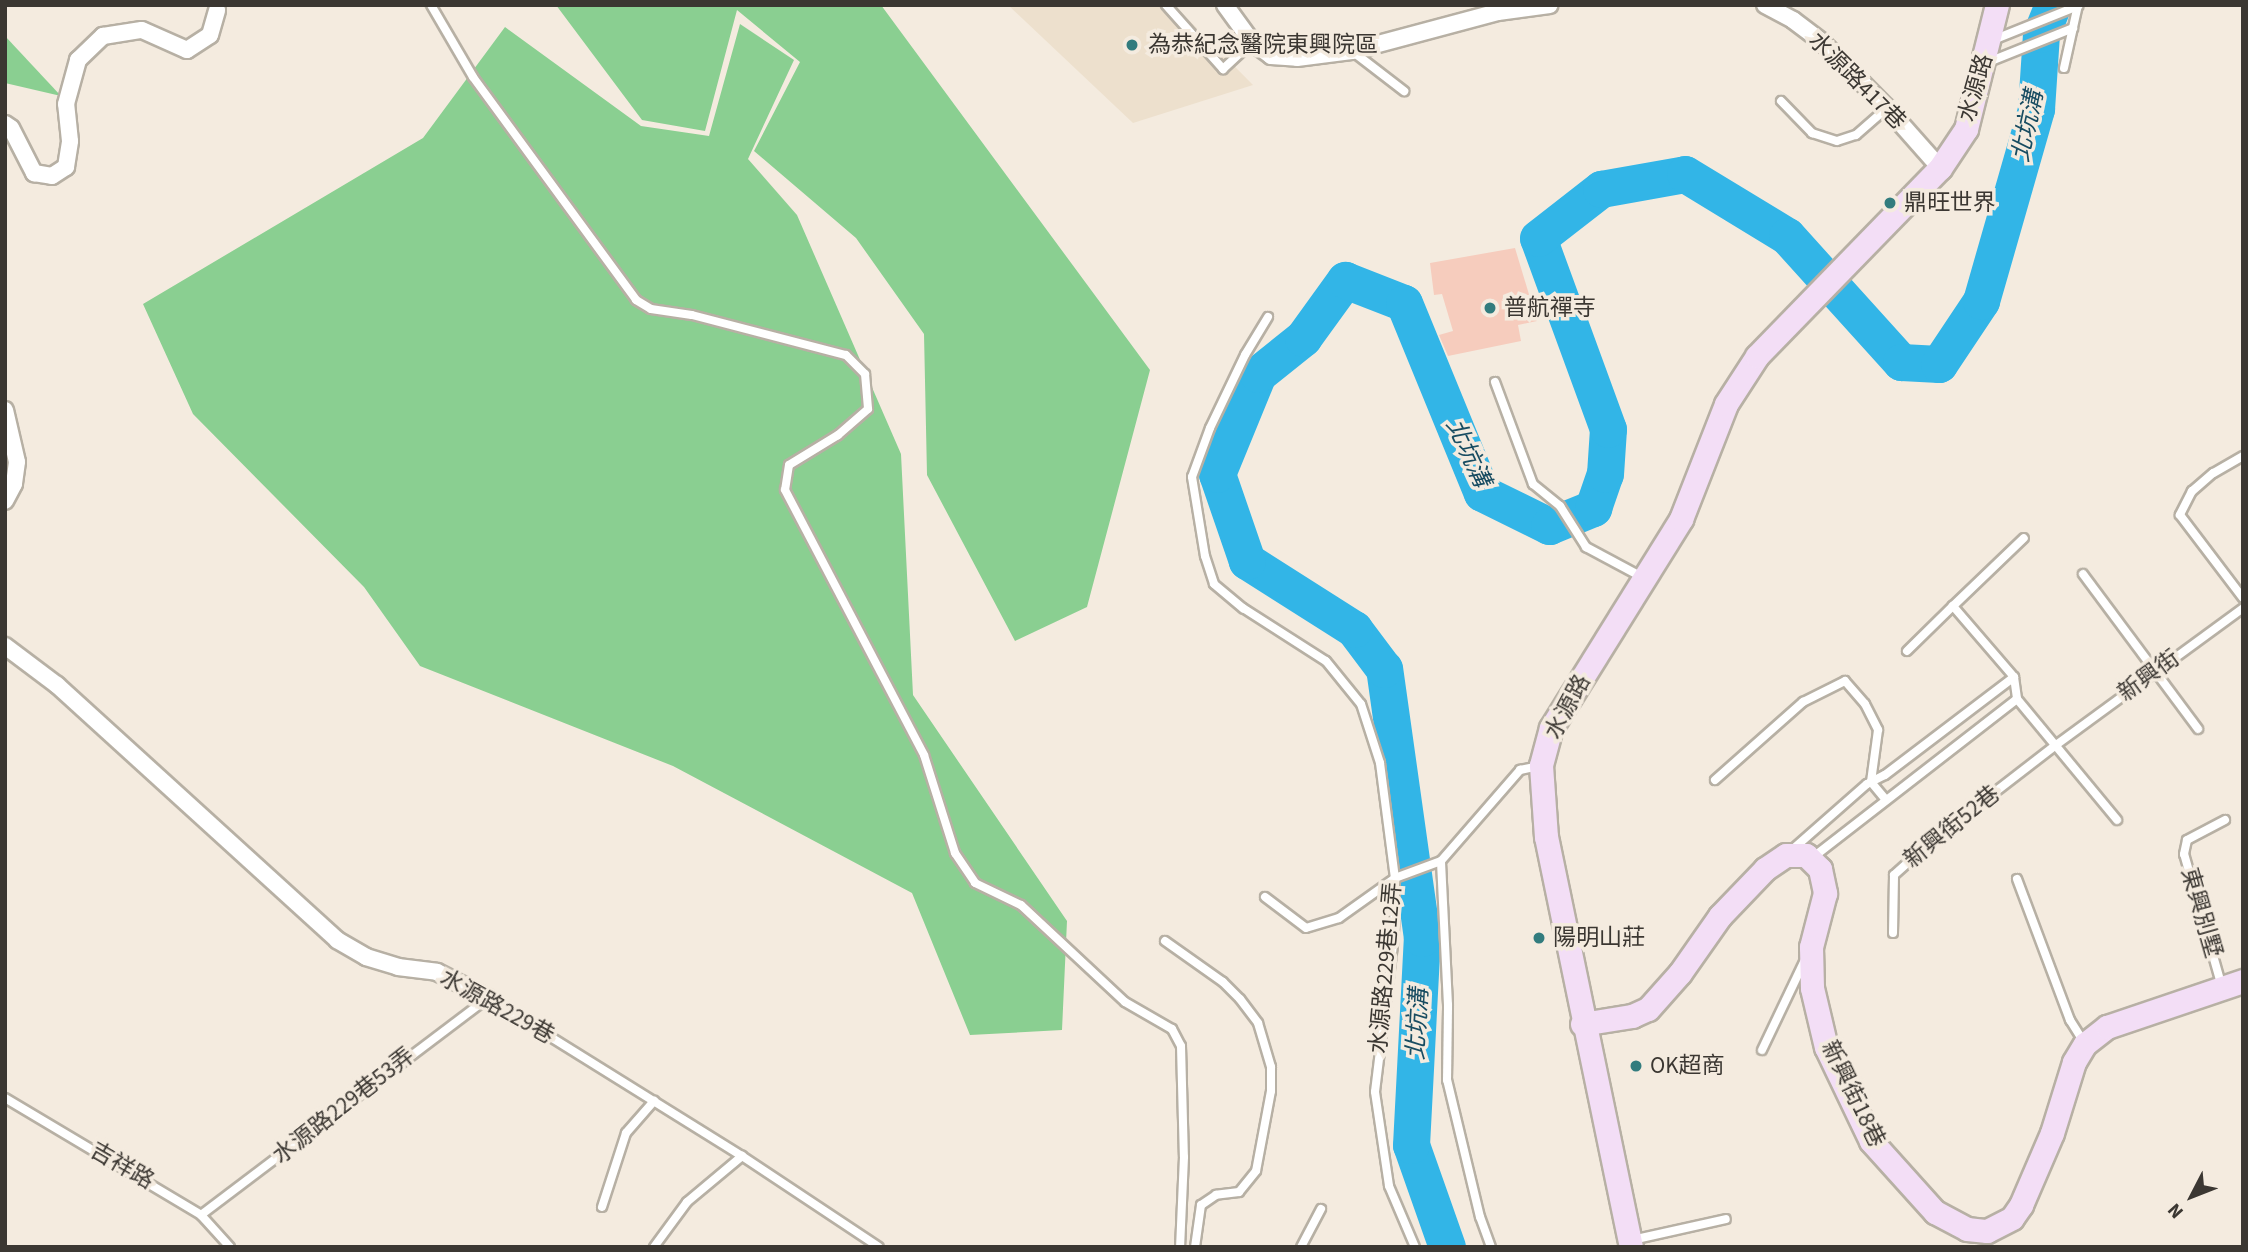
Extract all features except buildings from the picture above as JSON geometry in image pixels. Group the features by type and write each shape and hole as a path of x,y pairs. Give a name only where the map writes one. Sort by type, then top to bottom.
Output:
{"street":[{"path":"1225,5 1252,42 1271,56 1297,58 1352,51 1498,12 1550,5"},
{"name":"水源路417巷","path":"1765,5 1793,20 1823,43 1887,108 1940,169"},
{"name":"水源路","path":"1630,1244 1582,1024 1546,836 1541,765 1551,728 1681,519 1726,404 1757,356 1808,307 1940,169 1966,129 1997,5"},
{"path":"5,124 11,128 34,173 52,176 66,167 70,141 66,104 78,60 103,36 142,30 187,50 210,35 217,10"},
{"path":"5,410 17,462 13,484 5,501"},
{"name":"水源路229巷","path":"5,646 76,702 337,940 366,957 398,967 437,972 488,998"},
{"path":"1582,1024 1632,1016 1647,1009 1680,973 1720,916 1765,869 1786,855 1806,855 1810,859"},
{"name":"新興街18巷","path":"1810,859 1820,869 1825,894 1811,947 1812,988 1826,1047 1871,1141 1935,1212 1966,1229 1987,1231 2000,1227 2021,1205 2052,1133 2074,1062 2085,1044"},
{"path":"2085,1044 2107,1027 2232,984"}],"lane":[{"path":"431,5 473,77 636,300 651,309 692,315 846,355 865,374 868,409 838,435 789,465 785,490 925,755 955,853 975,883 1021,905 1125,1002 1172,1029 1181,1046 1184,1157 1180,1247"},
{"path":"1166,5 1223,69 1252,42"},
{"path":"1989,42 2078,6"},
{"path":"2064,68 2078,6"},
{"path":"1983,64 2073,29"},
{"path":"1352,51 1404,91"},
{"path":"1782,101 1812,133 1837,141 1856,135 1887,108"},
{"name":"水源路229巷12弄","path":"1268,317 1245,355 1210,428 1192,477 1205,556 1214,584 1243,608 1326,661 1361,704 1380,764 1395,877 1394,937 1375,1092 1389,1186 1415,1247"},
{"path":"1495,382 1533,484 1560,506 1586,547 1646,578"},
{"path":"2243,456 2213,473 2192,491 2179,515 2243,598"},
{"path":"1907,651 2024,538"},
{"path":"2083,574 2198,729"},
{"path":"1953,606 2014,677 2017,699 2117,820"},
{"name":"新興街","path":"2056,745 2243,608"},
{"path":"1786,855 1871,782 1885,775 2014,677"},
{"path":"1715,780 1803,702 1845,681 1865,704 1878,730 1871,782 1886,800"},
{"path":"1810,859 2017,699"},
{"name":"新興街52巷","path":"1893,933 1895,875 1933,840 2056,745"},
{"path":"1265,897 1306,928 1339,918 1395,877 1441,861 1520,769 1541,765"},
{"name":"東興別墅","path":"2225,820 2187,840 2184,854 2232,984"},
{"path":"1441,861 1448,1005 1447,1080 1480,1217 1491,1247"},
{"path":"2017,879 2070,1020 2085,1044"},
{"path":"1164,941 1223,982 1240,999 1258,1023 1271,1066 1271,1091 1256,1171 1239,1192 1216,1195 1201,1205 1195,1247"},
{"path":"1762,1049 1811,947"},
{"name":"水源路229巷","path":"488,998 741,1156 879,1247"},
{"name":"水源路229巷53弄","path":"201,1215 488,998"},
{"name":"吉祥路","path":"5,1098 201,1215 230,1247"},
{"path":"602,1207 626,1133 654,1101"},
{"path":"654,1247 687,1202 741,1156"},
{"path":"1301,1247 1321,1209"},
{"path":"1630,1244 1726,1219"},
{"path":"857,1247 862,1236"}],"shaded area":[{"name":"為恭紀念醫院東興院區","path":"1008,5 1174,5 1253,85 1133,123"}],"green space":[{"path":"556,5 881,5 1150,370 1087,607 1015,641 927,475 924,334 856,238 754,151 800,62 737,10 705,131 642,120"},
{"path":"740,24 794,60 748,159 797,215 901,454 913,695 1067,921 1062,1030 970,1035 912,893 673,766 420,666 364,587 193,414 143,304 423,138 505,27 641,126 709,136"},
{"path":"5,36 61,96 5,83"}],"waterway":[{"name":"北坑溝","path":"1447,1247 1411,1145 1422,938 1384,669 1354,629 1247,561 1217,474 1258,374 1303,338 1345,280 1404,303 1482,493 1549,526 1593,508 1605,474 1608,429 1538,238 1601,189 1685,174 1787,236 1901,362 1939,364 1981,301 2036,109 2041,34 2053,5"}],"place":[{"name":"為恭紀念醫院東興院區","path":"1132,45"},
{"name":"鼎旺世界","path":"1890,203"},
{"name":"普航禪寺","path":"1490,308"},
{"name":"陽明山莊","path":"1539,938"},
{"name":"OK超商","path":"1636,1066"}]}
